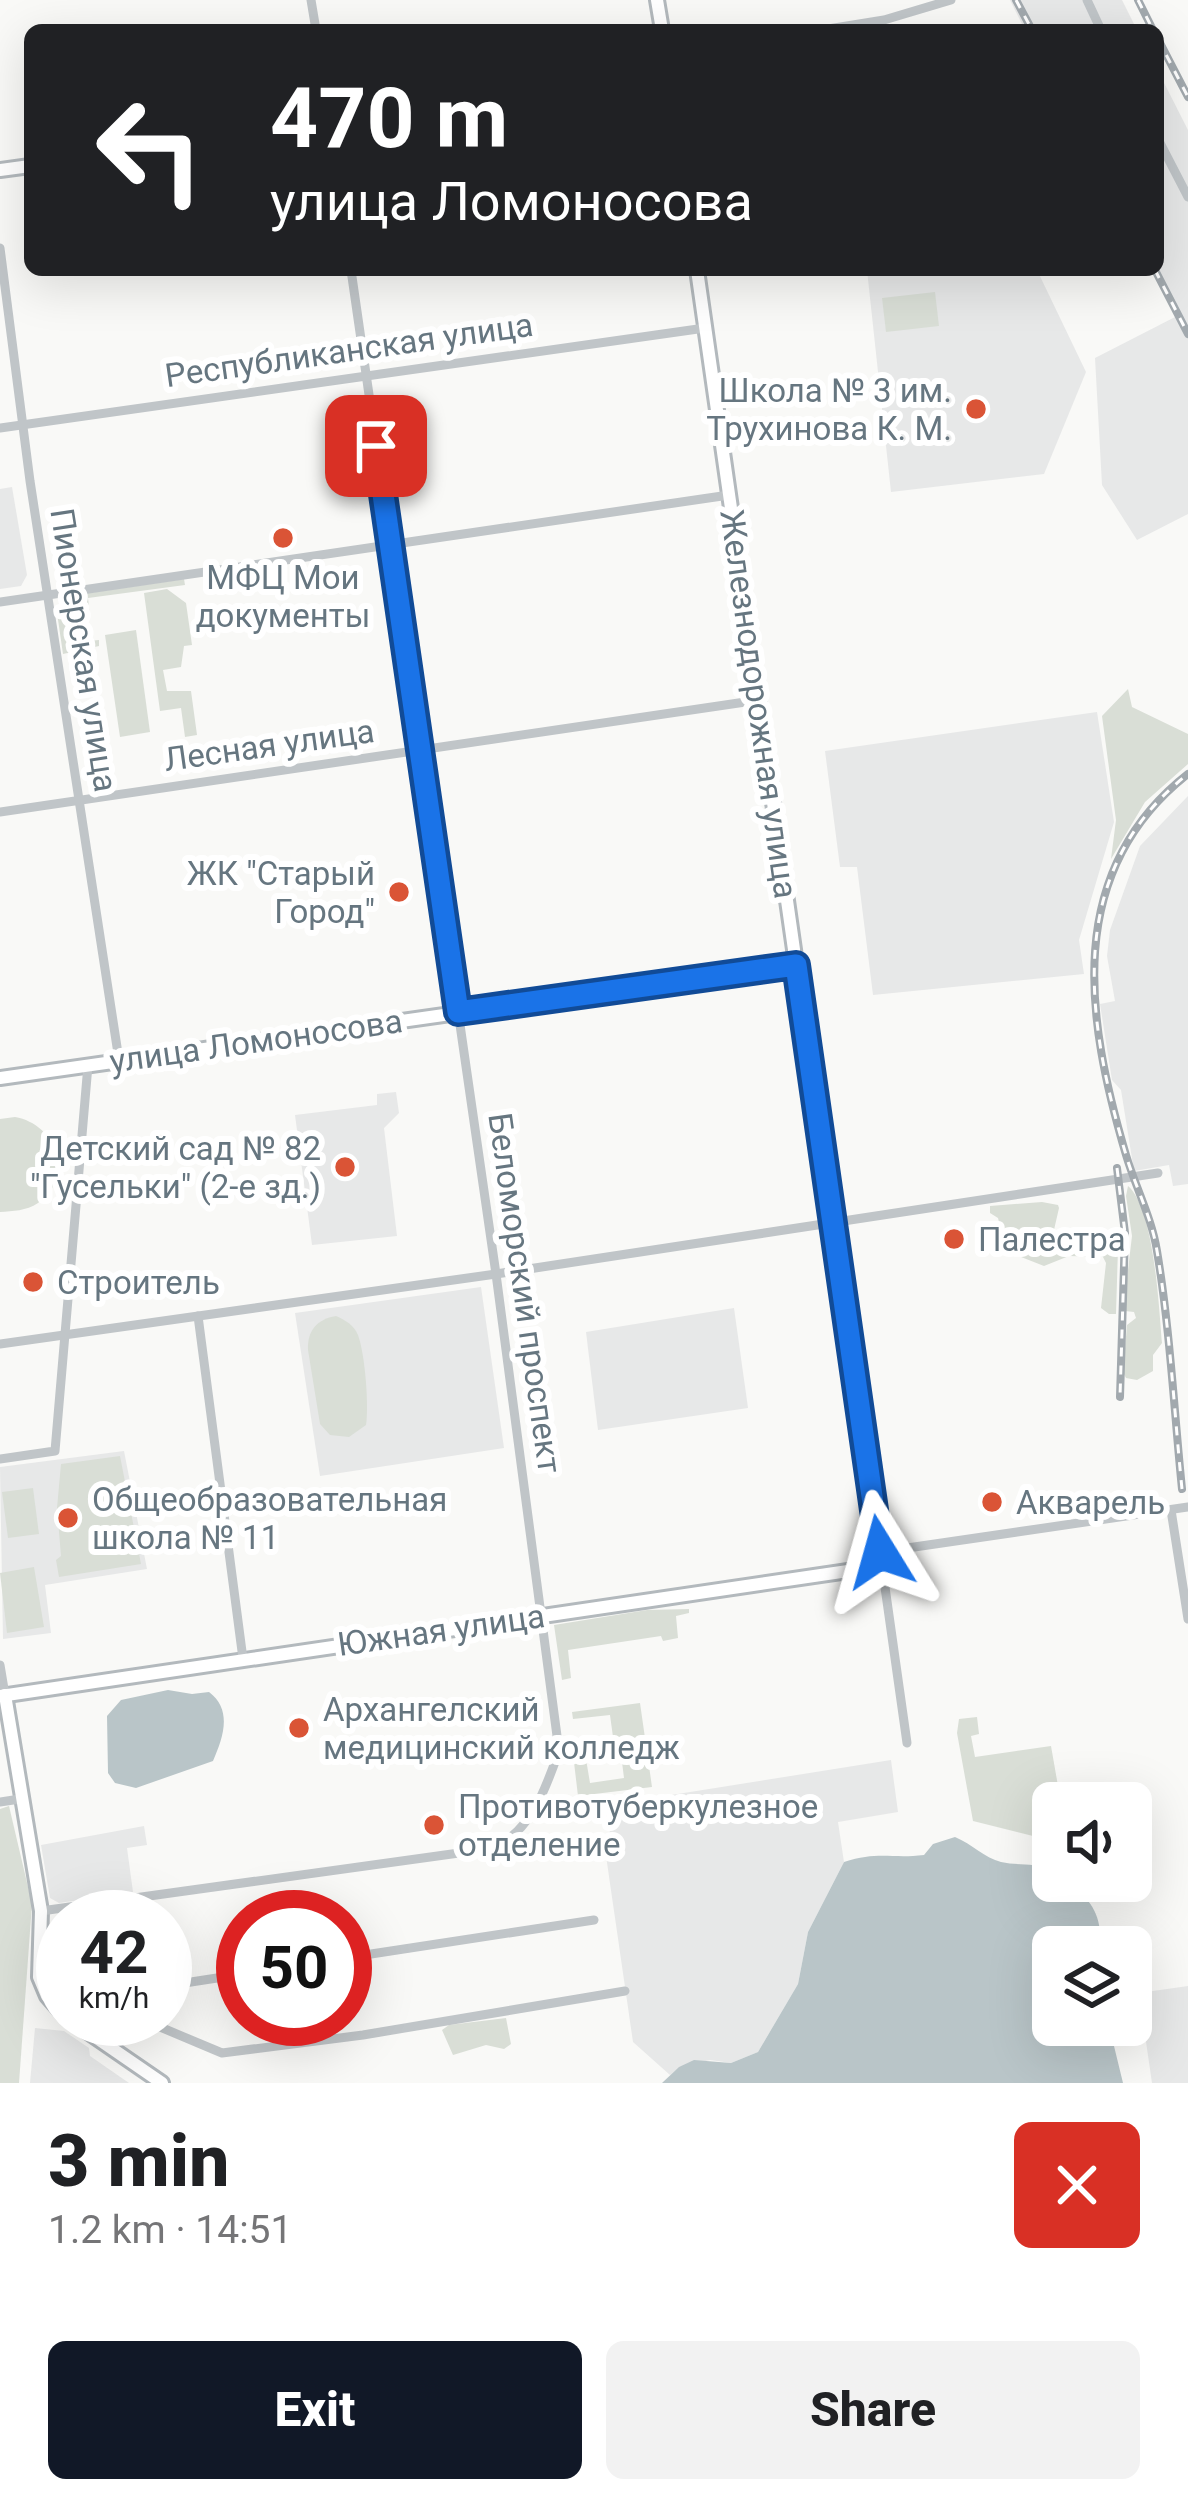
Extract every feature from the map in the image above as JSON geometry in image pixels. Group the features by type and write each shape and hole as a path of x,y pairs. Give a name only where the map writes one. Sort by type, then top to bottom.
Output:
{"main road":[{"name":"Железнодорожная улица","path":"698,276 881,1559"},
{"name":"улица Ломоносова","path":"0,1078 796,965"},
{"name":"Южная улица","path":"3,1696 881,1559"},
{"path":"3,1696 37,1890"},
{"path":"110,2046 162,2083"}],"street":[{"path":"859,24 950,0"},
{"path":"1164,151 1188,197"},
{"name":"Пионерская улица","path":"0,248 119,1060"},
{"name":"Беломорский проспект","path":"192,1890 495,1848 511,1839 541,1802 559,1751 496,1274 352,276"},
{"name":"Республиканская улица","path":"0,428 705,328"},
{"path":"0,602 729,495"},
{"name":"Лесная улица","path":"0,812 759,700"},
{"path":"0,1459 55,1451 88,1065"},
{"path":"0,1344 1158,1173"},
{"path":"198,1316 243,1658"},
{"path":"907,1742 881,1559 1188,1507"},
{"path":"1172,1510 1188,1619"},
{"path":"0,1666 3,1696"},
{"path":"0,1802 20,1799"},
{"path":"372,1954 594,1920"},
{"path":"192,2040 222,2053 363,2035 625,1991"}],"shaded area":[{"path":"1010,0 1122,0 1134,24 1022,24"},
{"path":"1164,83 1188,130 1188,514 1137,540 1102,485 1095,358 1177,316 1155,276 1164,276"},
{"name":"Школа № 3 им. Трухинова К. М.","path":"868,276 1040,276 1086,372 1044,474 891,492"},
{"path":"935,292 939,326 886,332 882,298"},
{"path":"12,487 27,575 21,586 0,589 0,489"},
{"path":"184,579 185,585 88,598 90,616 75,619 78,642 99,640 99,646 63,654 56,606 68,604 68,596"},
{"path":"167,589 186,603 192,645 184,646 181,667 163,670 167,691 191,691 197,735 185,737 181,708 160,711 144,593"},
{"path":"136,630 150,732 120,737 105,635"},
{"path":"1128,689 1132,707 1188,734 1188,764 1145,802 1111,859 1116,820 1102,716"},
{"path":"1097,712 1114,822 1079,940 1084,974 873,995 857,867 840,867 825,751"},
{"path":"1188,796 1188,1184 1173,1186 1169,1165 1134,1171 1100,1004 1115,1001 1107,956 1110,930 1140,846"},
{"name":"Детский сад № 82 \"Гусельки\" (2-е зд.)","path":"396,1092 399,1113 384,1128 397,1236 312,1245 295,1115 377,1105 377,1094"},
{"path":"15,1117 51,1140 59,1166 57,1180 33,1206 0,1212 0,1119"},
{"path":"1128,1186 1137,1198 1149,1236 1162,1343 1153,1355 1153,1371 1137,1380 1126,1378 1123,1372 1127,1325 1136,1318 1134,1312 1125,1311 1124,1304 1132,1236"},
{"path":"1042,1202 1059,1208 1051,1243 1057,1254 1118,1248 1116,1314 1101,1308 1103,1257 1069,1256 1044,1266 1006,1251 990,1206"},
{"path":"481,1287 504,1448 320,1476 295,1313"},
{"path":"734,1308 748,1408 598,1430 586,1332"},
{"path":"336,1316 356,1331 364,1367 366,1425 349,1437 330,1435 320,1424 308,1350 314,1327"},
{"name":"Общеобразовательная школа № 11","path":"124,1451 147,1569 45,1585 51,1633 3,1639 0,1467"},
{"path":"120,1456 141,1564 59,1577 61,1464"},
{"path":"33,1488 39,1534 8,1538 2,1492"},
{"path":"34,1567 44,1627 7,1633 0,1573"},
{"path":"689,1609 676,1616 678,1638 663,1641 661,1636 568,1650 571,1678 562,1680 554,1625 647,1610"},
{"path":"168,1690 209,1692 216,1699 224,1725 213,1761 136,1788 115,1783 108,1773 107,1716 121,1700"},
{"path":"640,1703 652,1787 578,1796 573,1754 585,1753 590,1783 624,1778 622,1762 616,1759 610,1715 573,1719 572,1712"},
{"path":"977,1717 979,1734 971,1736 975,1757 1051,1746 1057,1782 1032,1782 1032,1836 973,1821 957,1733 959,1719"},
{"path":"891,1760 898,1812 838,1822 844,1862 808,1932 798,1984 758,2052 731,2063 710,2060 680,2067 670,2075 633,2042 604,1842 621,1803"},
{"path":"9,1806 32,1904 19,2083 0,2083 0,1809"},
{"path":"144,1826 147,1845 127,1848 133,1890 49,1890 41,1845"},
{"path":"955,1837 995,1860 1032,1865 1032,1902 1089,1902 1099,1926 1032,1926 1032,2046 1114,2046 1123,2083 662,2083 694,2060 731,2063 758,2052 798,1984 808,1932 844,1862 924,1855 933,1844"},
{"path":"1188,1986 1188,2083 1152,2083 1147,2046 1152,2046 1152,1991"},
{"path":"506,2018 511,2044 504,2049 486,2045 453,2055 442,2030 449,2025"},
{"path":"35,2028 36,2046 86,2046 90,2056 129,2083 30,2083"}],"railway":[{"path":"1016,0 1029,24"},
{"path":"1138,0 1150,24"},
{"path":"1164,51 1188,97"},
{"path":"1158,276 1188,334"},
{"path":"1182,1489 1157,1251 1126,1155 1101,1052 1095,950 1103,902 1120,856 1148,813 1188,774"},
{"path":"1117,1168 1125,1233 1120,1397"}],"place":[{"name":"Школа № 3 им. Трухинова К. М.","path":"976,409"},
{"name":"МФЦ Мои документы","path":"283,538"},
{"name":"ЖК \"Старый Город\"","path":"399,892"},
{"name":"Детский сад № 82 \"Гусельки\" (2-е зд.)","path":"345,1167"},
{"name":"Палестра","path":"954,1239"},
{"name":"Строитель","path":"33,1282"},
{"name":"Акварель","path":"992,1502"},
{"name":"Общеобразовательная школа № 11","path":"68,1518"},
{"name":"Архангелский медицинский колледж","path":"299,1728"},
{"name":"Противотуберкулезное отделение","path":"434,1825"}],"route":[{"path":"376,446 458,1012 796,965 880,1552"}]}
